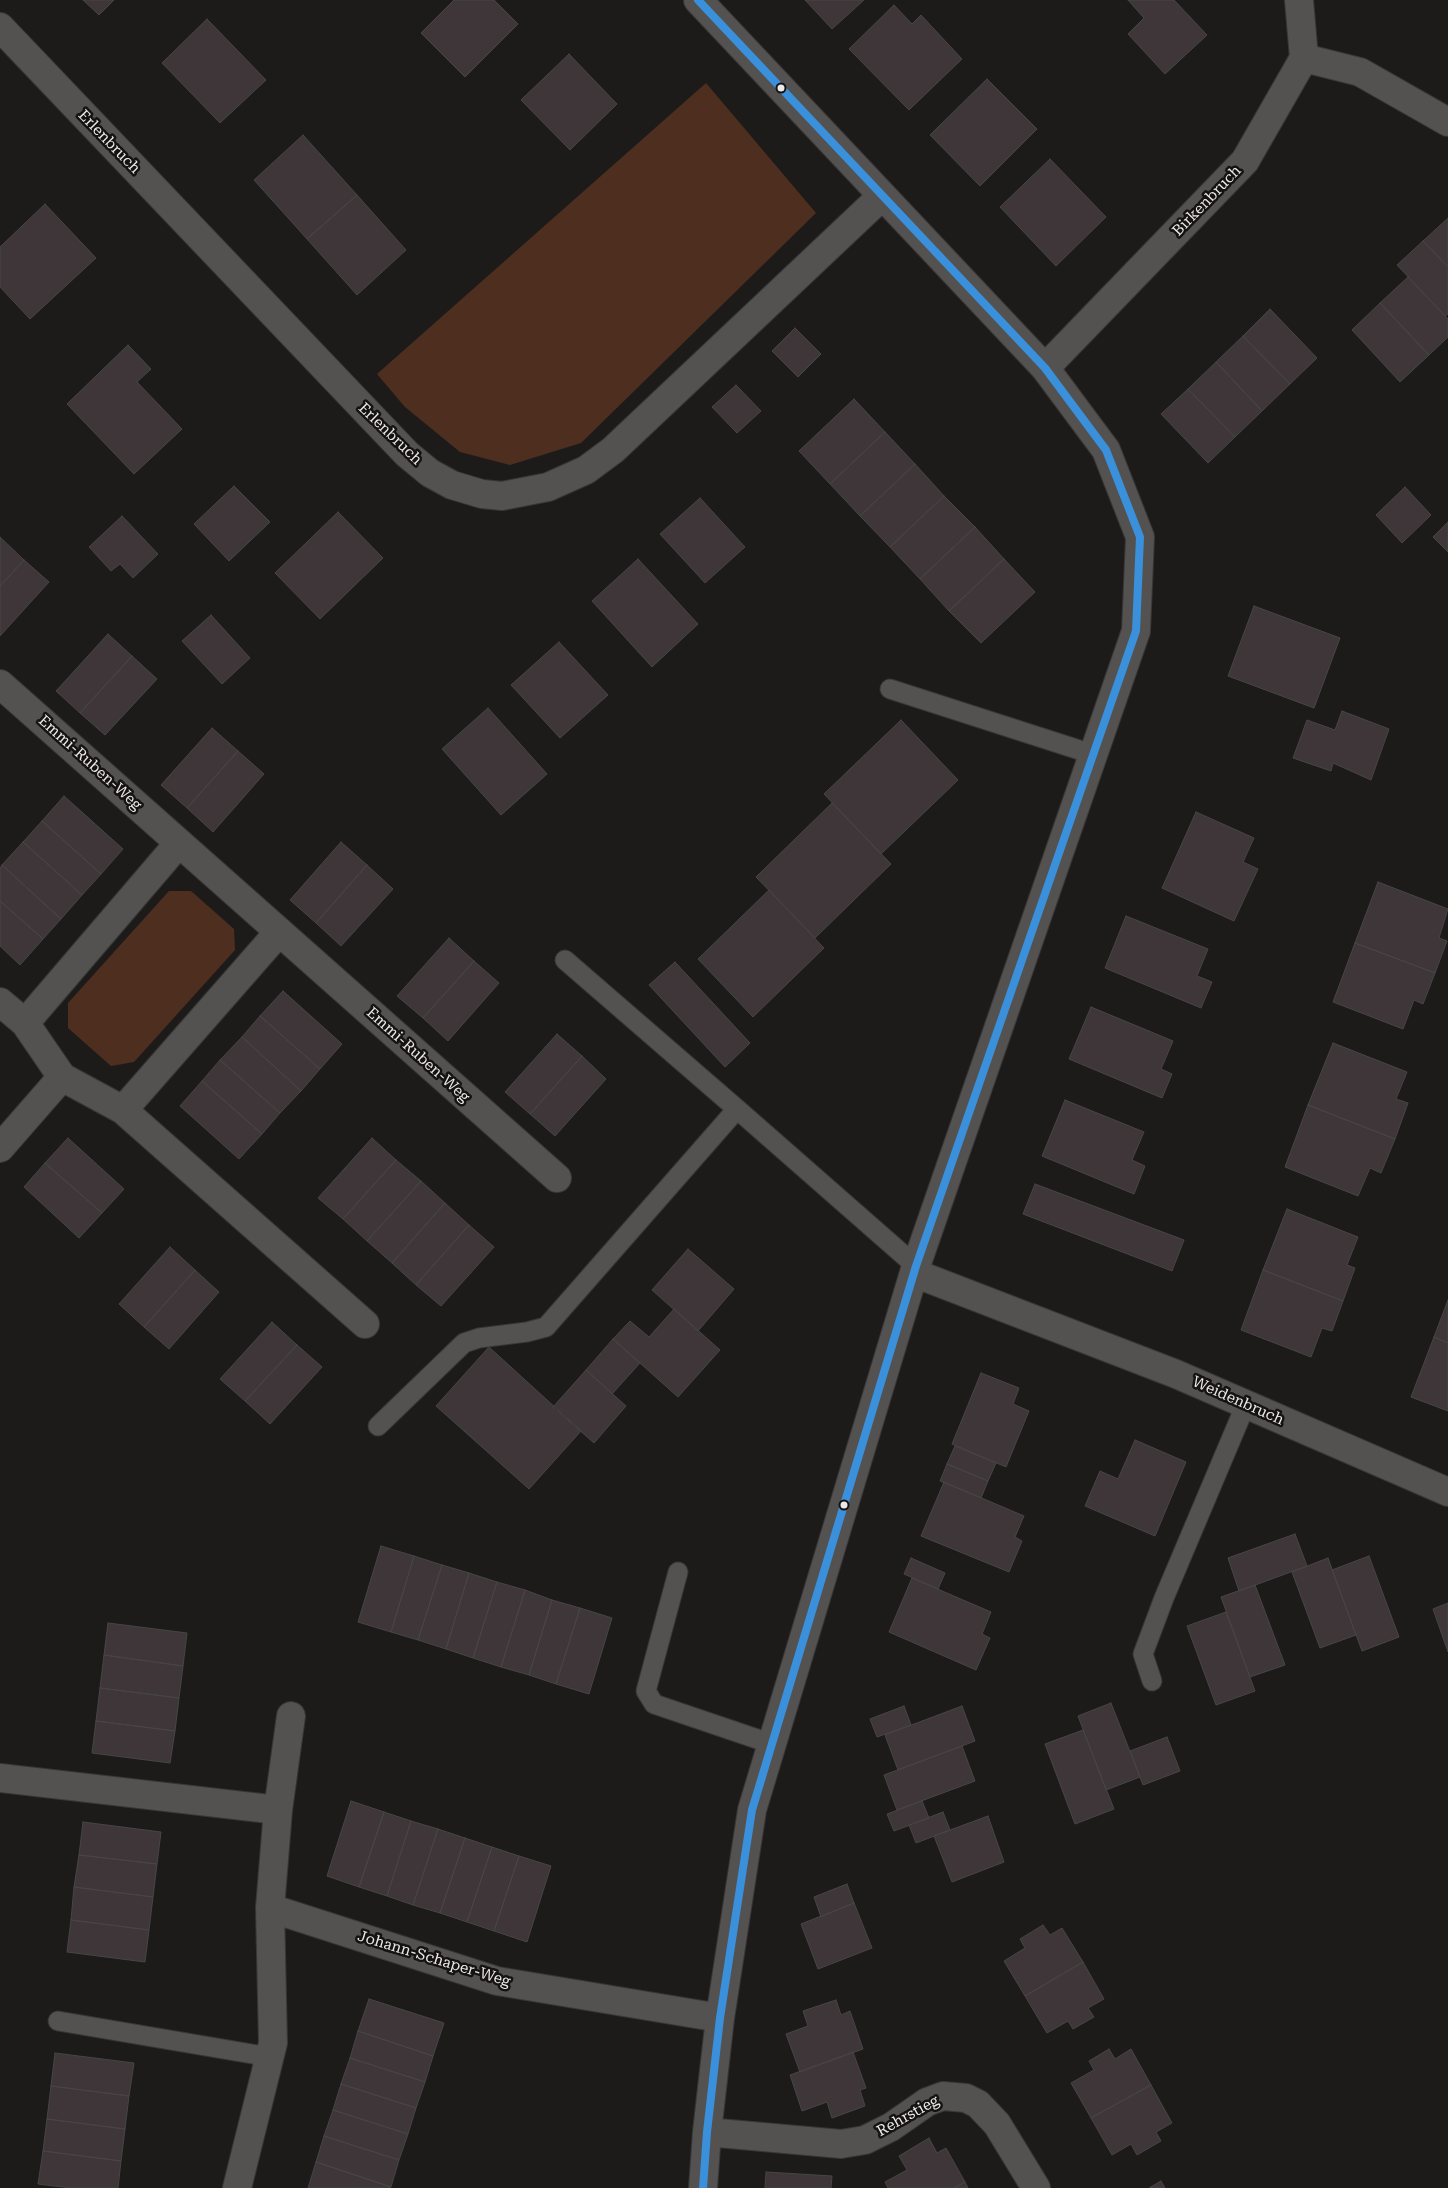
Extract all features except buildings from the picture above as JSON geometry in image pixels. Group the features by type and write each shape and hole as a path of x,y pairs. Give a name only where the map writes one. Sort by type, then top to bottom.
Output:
{"street":[{"path":"698,0 1045,368 1106,450 1140,536 1136,631 1095,755 915,1270 752,1810 720,2018 707,2132 703,2188"},
{"path":"1299,0 1304,58 1360,72 1448,122"},
{"name":"Erlenbruch","path":"0,27 407,454 430,473 452,485 482,494 502,496 548,488 586,470 626,437 882,196"},
{"name":"Birkenbruch","path":"1045,368 1246,161 1304,58"},
{"name":"Emmi-Ruben-Weg","path":"0,684 557,1178"},
{"path":"25,1023 179,843"},
{"path":"123,1110 279,932"},
{"path":"0,1002 25,1023 62,1077 123,1110 365,1324"},
{"path":"0,1148 62,1077"},
{"name":"Weidenbruch","path":"915,1270 1176,1374 1448,1492"},
{"path":"237,2188 273,2043 270,1908 278,1810 291,1716"},
{"path":"0,1778 278,1810"},
{"name":"Johann-Schaper-Weg","path":"270,1908 497,1981 720,2018"},
{"name":"Rehrstieg","path":"707,2132 841,2144 865,2140 891,2127 927,2102 943,2096 966,2098 978,2104 997,2124 1036,2188"}],"lane":[{"path":"890,689 1095,755"},
{"path":"564,960 737,1109 915,1270"},
{"path":"378,1426 464,1343 479,1338 527,1332 546,1326 737,1109"},
{"path":"1152,1682 1143,1654 1168,1589 1246,1404"},
{"path":"678,1572 646,1692 654,1704 772,1744"},
{"path":"58,2021 270,2056"}],"shaded area":[{"path":"706,83 816,213 581,443 510,465 460,452 405,407 377,374"},
{"path":"169,891 191,891 234,929 235,950 134,1062 111,1066 68,1028 68,1003"}],"transit line":[{"path":"698,0 1045,368 1106,450 1140,537 1136,631 916,1266 752,1810 720,2018 707,2132 703,2188"}]}
